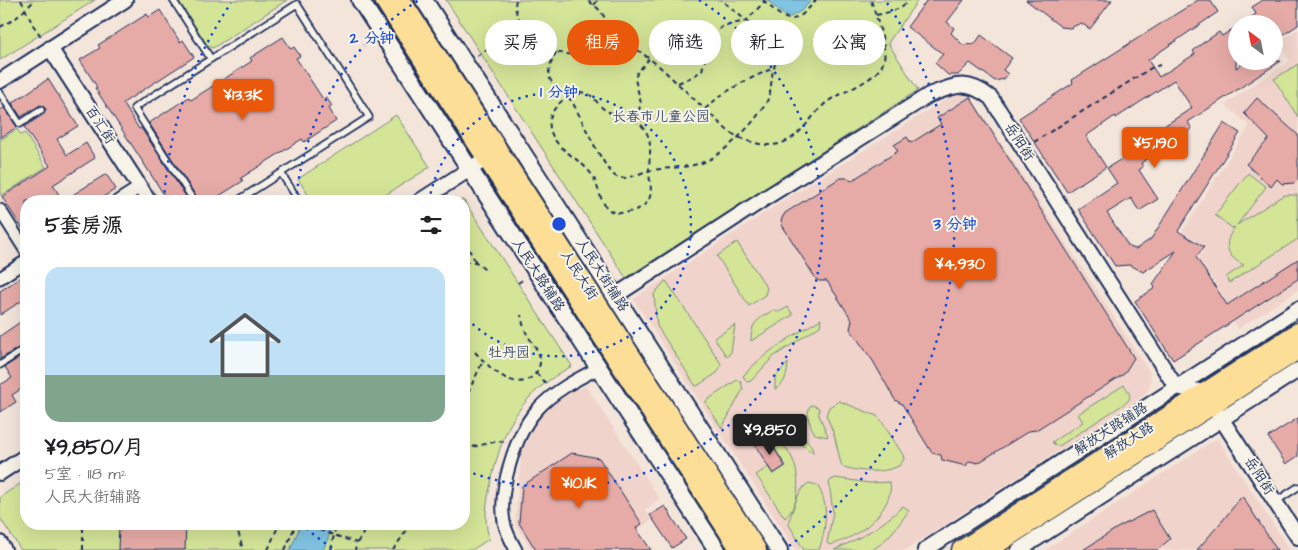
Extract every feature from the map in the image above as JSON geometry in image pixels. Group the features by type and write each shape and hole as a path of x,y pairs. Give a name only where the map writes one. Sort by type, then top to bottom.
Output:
{"main road":[{"name":"人民大路辅路","path":"360,0 717,550"},
{"name":"人民大街","path":"384,0 740,550"},
{"name":"人民大街","path":"400,0 757,550"},
{"name":"人民大街辅路","path":"424,0 779,550"},
{"name":"解放大路","path":"960,550 1213,406 1298,332"},
{"name":"解放大路","path":"988,550 1298,350"}],"street":[{"path":"0,81 125,0"},
{"name":"百汇街","path":"50,48 145,195"},
{"path":"0,73 28,63"},
{"name":"岳阳街","path":"616,296 770,195 929,95 952,86 967,85 980,89 991,98 1176,387"},
{"path":"429,195 486,158"},
{"path":"127,195 140,187"},
{"path":"0,210 20,242"},
{"path":"0,278 20,265"},
{"name":"解放大路辅路","path":"926,550 1298,309"},
{"path":"516,550 504,524 503,509 509,467 517,443 526,424 537,410 555,394 599,368"},
{"path":"1019,550 1213,406 1298,370"},
{"path":"1176,387 1213,406"},
{"name":"岳阳街","path":"1213,406 1298,537"},
{"path":"0,473 20,460"},
{"path":"0,543 4,550"}],"lane":[{"path":"173,0 211,59"},
{"path":"190,195 134,108 296,4 369,117 246,195"},
{"path":"0,93 20,124 41,110"},
{"path":"281,173 295,195"},
{"path":"0,365 20,352"},
{"path":"1275,502 1298,487"}],"path":[{"path":"21,0 33,25 50,48"},
{"path":"0,27 15,19 35,0"},
{"path":"516,0 516,11 520,20"},
{"path":"586,0 599,10 604,20"},
{"path":"594,5 598,0"},
{"path":"721,0 745,20"},
{"path":"747,20 764,1 786,20 791,21 803,14 816,0"},
{"path":"657,65 678,82 728,131 737,137 773,145 782,144 800,132 829,101 874,76 880,69 885,58 884,49 871,0"},
{"path":"875,16 896,11 902,8 909,0"},
{"path":"678,82 694,76 702,70 712,37 723,26 731,24"},
{"path":"474,58 485,51"},
{"path":"636,120 640,103 635,79 637,73 649,60"},
{"path":"550,65 549,77 551,82 572,102 605,163 615,176 620,178 649,171 677,168 713,158 750,124 768,98 775,65"},
{"path":"1023,148 1151,68 1160,65"},
{"path":"705,109 720,96 741,83 774,68"},
{"path":"585,92 592,95 610,113 636,120 647,133 649,141 651,152 649,171 651,189 648,202 642,207 628,212 617,213 605,206 592,175 586,167 563,148 553,135 550,117 552,111 567,96 585,92"},
{"path":"470,252 476,262 485,270"},
{"path":"470,262 476,262"},
{"path":"518,283 528,277"},
{"path":"474,352 496,372 509,380 518,382 530,378 536,373 540,359 526,331 521,315"},
{"path":"470,388 483,361"},
{"path":"536,373 555,394"},
{"path":"470,448 498,441 517,443"},
{"path":"82,550 83,530"},
{"path":"238,530 243,550"},
{"path":"268,550 276,530"},
{"path":"285,550 293,530"},
{"path":"319,530 357,543"},
{"path":"331,550 335,530"},
{"path":"355,550 365,530"},
{"path":"393,550 407,530"}],"shaded area":[{"path":"1298,29 1298,290 1238,329 1220,302 1225,299 1198,257 1206,247 1182,232 1249,126 1225,104 1276,70 1283,70 1283,66 1290,61 1283,50 1283,39"},
{"path":"964,92 971,96 1149,371 1151,379 1149,388 1145,395 906,550 796,550 633,299 786,199 956,93"},
{"path":"586,386 660,499 645,509 652,520 605,550 532,550 515,524 521,456 535,424 551,406 571,391"},
{"path":"1217,438 1290,550 1045,550"}],"green space":[{"path":"0,0 95,0 0,60"},
{"path":"178,0 287,0 213,48 208,46"},
{"name":"长春市儿童公园","path":"446,0 918,0 888,43 918,90 626,278 488,65 557,65 557,20 485,20 485,60"},
{"path":"1298,64 1298,117 1274,79"},
{"path":"396,115 430,167 386,195 308,195 298,179"},
{"path":"17,129 21,135 25,133 46,167 1,196 0,140"},
{"path":"1248,173 1266,187 1237,225 1285,195 1297,195 1298,239 1229,283 1226,277 1244,265 1233,258 1228,249 1228,239 1235,227 1232,228 1215,215"},
{"name":"牡丹园","path":"470,210 572,366 540,387 528,399 509,426 497,459 487,501 486,522 489,539 472,550 21,550 0,518 0,497 20,484 20,530 470,530"},
{"path":"737,242 767,288 765,295 749,306 717,256"},
{"path":"665,281 720,362 721,366 717,373 697,386 657,326 654,294"},
{"path":"788,307 793,315 751,341 752,329 756,322 773,310 779,312"},
{"path":"821,319 820,326 773,357 751,381 747,382 743,376 761,359 780,344"},
{"path":"735,325 731,352 727,357 714,338"},
{"path":"788,363 784,381 775,389 775,377"},
{"path":"737,380 741,382 743,389 722,428 706,404 706,401"},
{"path":"1124,385 1130,396 1127,402 1059,446 1052,442 1083,422 1078,414"},
{"path":"839,401 877,416 881,420 903,455 904,459 900,465 887,470 865,471 850,469 841,464 834,434 826,415 829,407"},
{"path":"812,405 819,408 819,415 827,437 815,434 811,427 808,413"},
{"path":"788,427 810,445 813,453 784,432 784,428"},
{"path":"768,438 779,442 787,450 797,473 796,499 792,510 785,518 756,475 768,467 773,474 786,466"},
{"path":"836,478 869,483 889,482 890,489 885,505 873,521 857,533 830,545 827,543 833,512 829,483"},
{"path":"809,483 817,485 824,500 826,517 819,550 804,550 789,525 789,520 799,494"},
{"path":"903,506 909,510 906,515 892,533 875,548 870,550 834,550 871,531"}],"water":[{"path":"767,0 812,0 801,11 790,17 785,16"},
{"path":"298,530 330,530 323,550 290,550"}],"building":[{"path":"927,0 964,0 947,22 954,28 951,33 963,45 975,44 981,35 1012,58 1003,70 1008,74 1004,79 995,81 970,63 958,75 948,75 935,63 943,54 907,27"},
{"path":"1026,0 1112,0 1090,29 1081,23 1070,28 1061,27"},
{"path":"1198,0 1210,0 1218,12 1148,60 1159,77 1195,54 1193,51 1219,32 1222,36 1228,32 1228,70 1267,70 1188,122 1192,129 1141,163 1143,167 1139,170 1158,199 1139,211 1131,198 1107,213 1129,247 1136,249 1151,239 1224,123 1240,133 1178,231 1204,247 1196,257 1227,305 1298,259 1298,279 1173,360 1135,301 1155,288 1153,284 1176,251 1143,272 1130,265 1115,266 1078,209 1117,183 1107,168 1131,153 1128,149 1192,108 1174,80 1116,118 1115,116 1086,136 1106,167 1067,192 1019,118 1073,83 1072,80"},
{"path":"1263,0 1298,0 1298,25 1283,35 1283,15 1254,15 1256,14 1252,7"},
{"path":"160,10 180,42 183,40 194,57 123,103 185,195 164,195 95,88 97,87 80,60 100,48 98,45 147,14 149,17"},
{"path":"283,37 291,49 294,47 300,56 296,58 323,99 326,97 332,106 329,108 336,121 304,142 302,139 241,178 243,181 221,195 195,195 149,123 189,97 191,100 252,61 250,58"},
{"path":"48,79 78,126 57,139 67,155 86,143 95,158 53,185 59,195 20,195 20,225 2,197 50,166 24,127 44,114 46,109 40,105 21,117 12,103"},
{"path":"970,97 1134,358 1124,374 1036,430 1029,431 978,463 969,461 966,466 942,460 941,455 932,453 902,404 895,400 873,361 850,329 852,320 827,281 816,279 782,225 781,220 785,213 840,178 848,178 851,181 898,151 894,145 907,137 911,143 941,124 937,118"},
{"path":"1257,98 1298,135 1298,180 1295,183 1282,184 1277,179 1271,187 1246,164 1269,139 1244,113"},
{"path":"4,108 17,127 0,138 0,110"},
{"path":"106,174 116,189 106,195 73,195"},
{"path":"20,278 20,302 0,315 0,291"},
{"path":"20,322 20,347 0,359 0,336"},
{"path":"20,357 20,390 12,395 16,402 0,412 0,385 12,378 5,367"},
{"path":"1298,418 1298,456 1286,464 1268,437"},
{"path":"767,437 785,466 773,474 755,445"},
{"path":"572,453 599,458 642,524 636,528 651,550 536,550 519,523 522,486"},
{"path":"1242,496 1277,550 1197,550 1223,520"},
{"path":"665,506 686,539 672,548 650,515"},
{"path":"1152,510 1170,539 1157,550 1083,550 1117,528"},
{"path":"119,530 186,530 185,550 118,550"}]}
